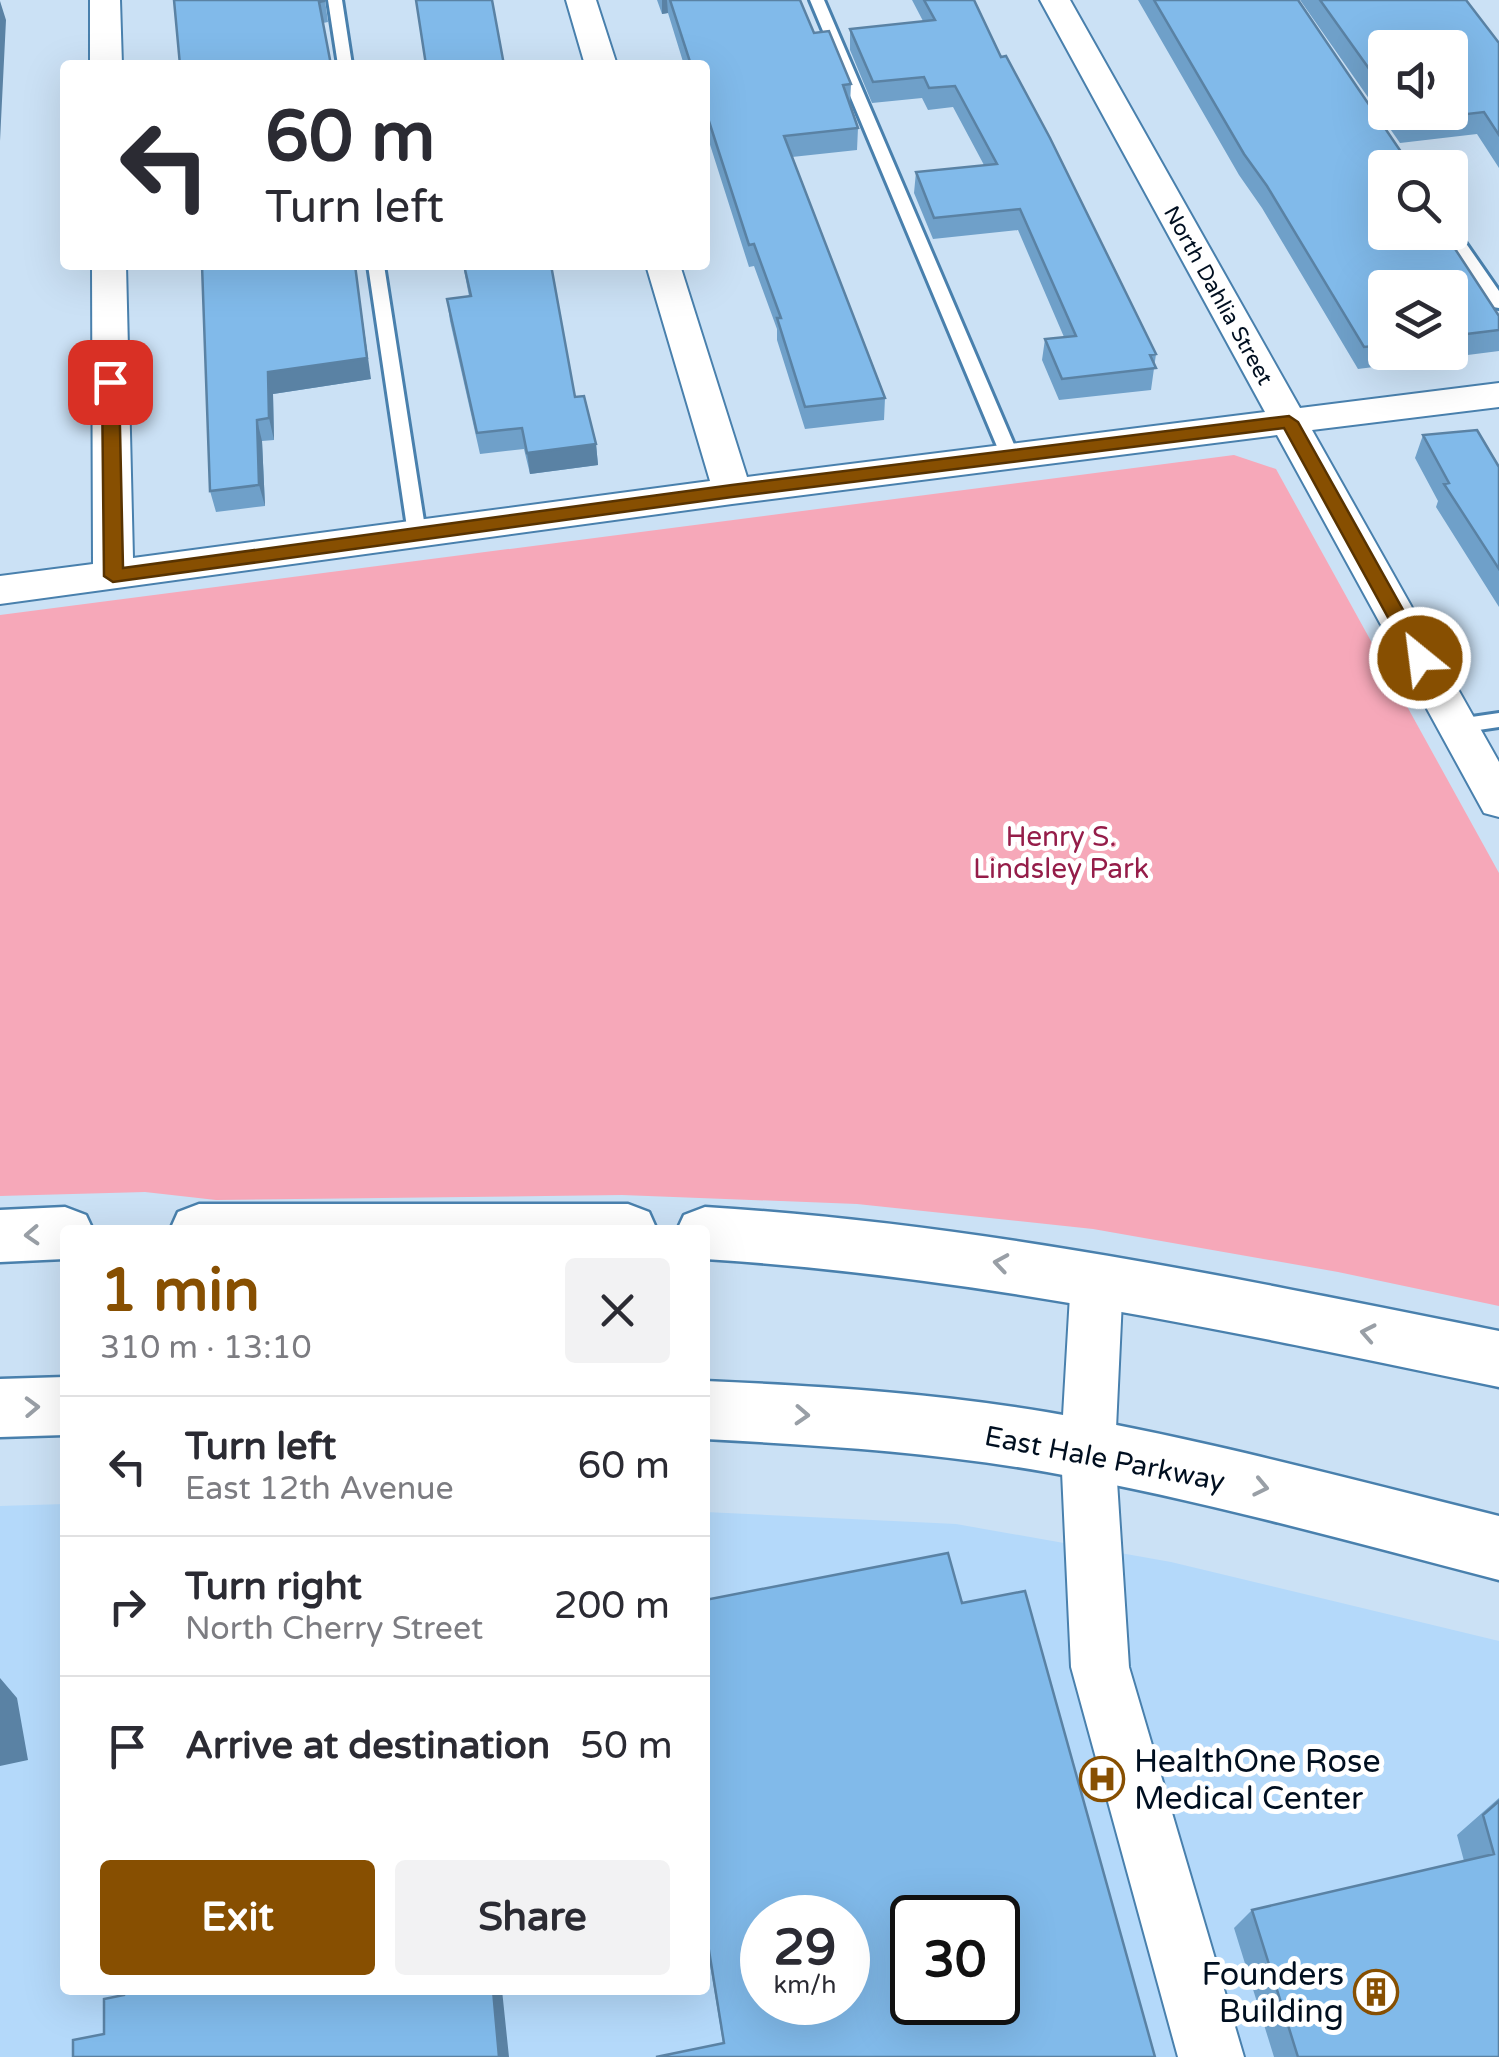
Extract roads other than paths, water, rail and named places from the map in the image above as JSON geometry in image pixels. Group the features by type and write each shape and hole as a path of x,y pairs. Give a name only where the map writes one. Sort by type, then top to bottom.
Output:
{"street":[{"path":"105,0 106,60"},
{"path":"582,0 600,60"},
{"name":"North Dahlia Street","path":"1055,0 1499,800"},
{"path":"109,270 113,576"},
{"path":"665,270 732,491"},
{"path":"0,590 732,491 1499,394"},
{"path":"0,1236 60,1233"},
{"path":"710,1233 780,1236 915,1251 1097,1278 1499,1359"},
{"path":"1097,1278 1088,1450 1100,1668 1211,2057"},
{"path":"0,1408 60,1406"},
{"name":"East Hale Parkway","path":"710,1410 872,1418 1088,1450 1284,1492 1499,1548"}],"lane":[{"path":"335,0 344,60"},
{"path":"818,0 1010,456"},
{"path":"1463,250 1499,302"},
{"path":"377,270 417,534"},
{"path":"1458,726 1499,720"}],"place":[{"name":"HealthOne Rose Medical Center","path":"1102,1779"},
{"name":"Founders Building","path":"1376,1992"}],"park label":[{"name":"Henry S. Lindsley Park","path":"1061,852"}]}
